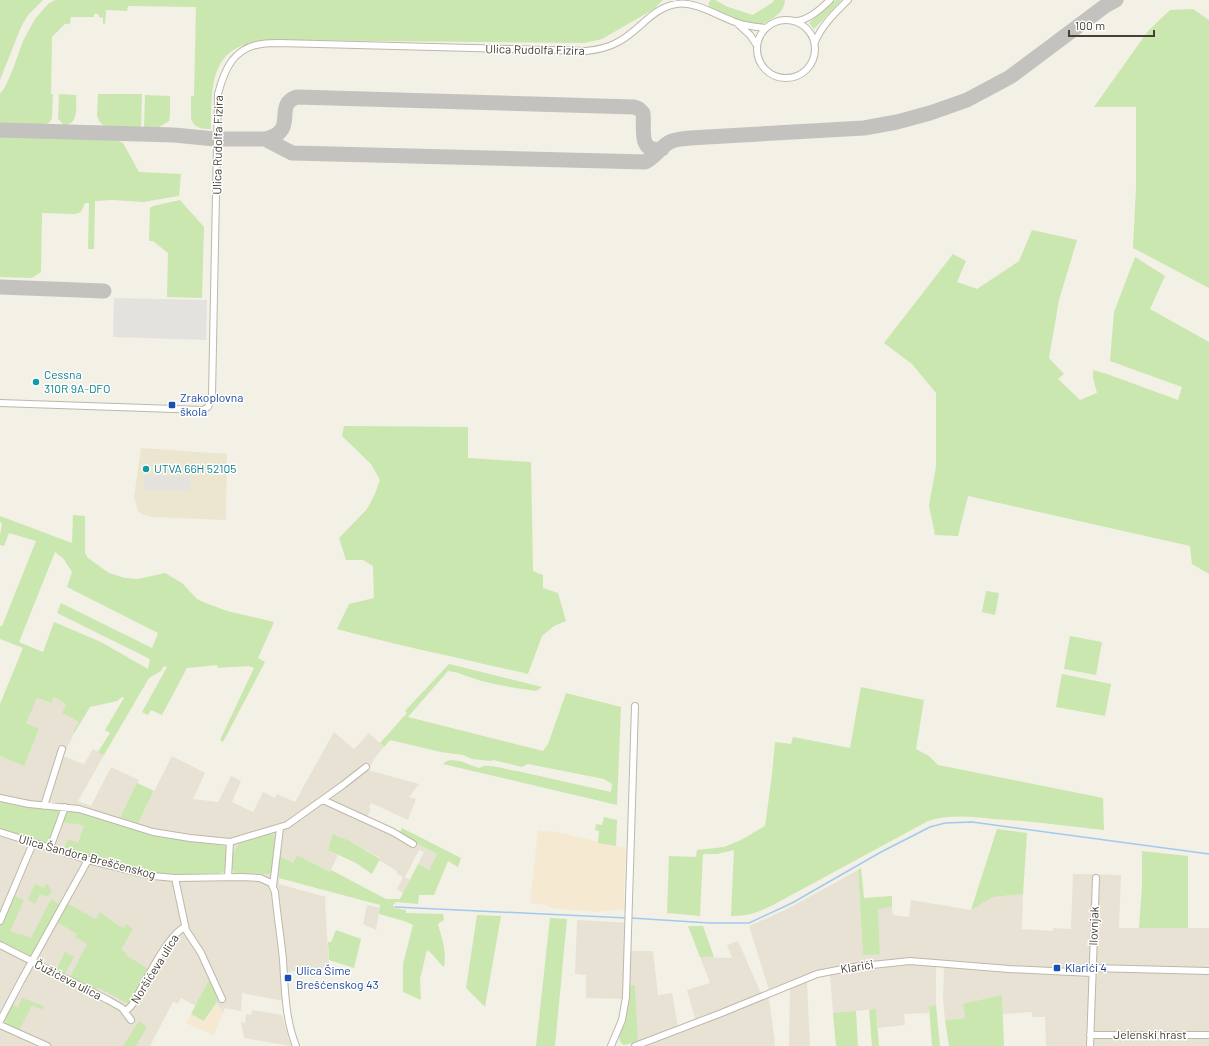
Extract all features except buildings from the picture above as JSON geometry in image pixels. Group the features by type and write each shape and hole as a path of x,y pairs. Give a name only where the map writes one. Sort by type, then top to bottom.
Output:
{"street":[{"path":"756,44 758,37 766,28 779,20 797,21 808,18 830,0"},
{"name":"Ulica Rudolfa Fizira","path":"737,23 750,35 756,44 758,59 764,69 774,76 797,76 809,67 814,54 814,42 819,32 848,0"},
{"name":"Ulica Rudolfa Fizira","path":"0,403 203,410 208,407 212,395 218,94 223,76 229,64 237,55 247,48 261,44 280,43 586,51 605,48 616,43 659,10 670,5 678,4 690,4 737,23 766,28"},
{"path":"797,21 809,31 814,42"},
{"path":"610,1046 620,1026 625,1006 635,706"},
{"path":"44,806 62,749"},
{"path":"0,798 21,803 84,810 153,832 230,842 280,828 294,821 366,767"},
{"path":"322,800 372,822 413,844"},
{"path":"50,848 65,807"},
{"path":"280,828 273,886 283,958 286,1011 296,1046"},
{"name":"Ulica Šandora Breščenskog","path":"0,832 88,860 143,874 175,878 260,878 268,880 273,886"},
{"path":"228,877 230,842"},
{"path":"0,921 33,843"},
{"path":"0,1021 88,860"},
{"name":"Noršićeva ulica","path":"175,878 187,933 201,953 222,999"},
{"name":"Ilovnjak","path":"1090,1046 1096,878"},
{"name":"Noršićeva ulica","path":"125,1012 132,1005 176,932 185,927"},
{"name":"Čužićeva ulica","path":"0,945 108,1000 125,1012 131,1020"},
{"name":"Klarići","path":"634,1046 719,1014 817,974 853,967 910,961 1009,969 1209,971"},
{"path":"0,1025 47,1046"},
{"name":"Jelenski hrast","path":"1090,1035 1209,1035"}],"shaded area":[{"path":"114,298 207,300 206,340 113,337"},
{"path":"141,448 227,454 226,520 151,517 138,511 134,497"},
{"path":"144,475 191,477 190,491 144,489"},
{"path":"54,697 66,704 62,713 79,722 73,731 75,732 63,756 84,764 93,749 104,755 78,801 91,806 111,767 139,780 120,816 138,823 172,756 205,773 193,799 218,802 231,776 241,781 232,802 253,812 263,792 275,798 277,794 295,802 334,732 354,749 369,733 384,747 374,759 368,770 419,784 409,797 416,799 408,820 371,803 369,808 371,809 367,818 437,854 429,870 418,864 424,852 419,850 405,877 410,880 404,894 397,889 403,877 396,873 397,871 379,860 380,858 334,834 328,850 338,855 330,872 297,855 293,863 280,855 279,884 326,897 325,902 329,967 281,973 283,1001 242,993 241,1011 225,1008 223,1013 216,1003 218,1000 209,981 196,1006 181,998 178,1004 173,1002 150,1046 0,1046 0,756 24,765 39,729 26,723 36,698 51,703"},
{"path":"538,830 556,832 626,848 624,893 625,909 599,912 550,908 547,905 530,903"},
{"path":"858,870 863,954 880,953 878,908 892,907 893,915 909,917 911,900 971,910 993,897 1023,894 1022,929 1053,931 1053,928 1071,929 1073,874 1121,875 1119,928 1209,928 1209,1046 1046,1046 1045,1017 1032,1017 1032,1012 1003,1014 1002,996 963,1005 965,1018 945,1020 943,999 944,967 936,966 936,1005 929,1006 929,1013 904,1014 905,1025 878,1028 876,1009 833,1013 830,974 818,976 807,981 810,1046 789,1046 790,988 769,998 775,1046 638,1046 635,985 629,999 586,998 586,975 575,974 577,920 631,923 630,951 653,951 658,995 672,993 678,1027 695,1019 687,990 710,983 700,957 732,958 727,945 738,941 761,993 769,990 749,926 787,909"},
{"path":"367,905 380,908 376,930 363,924"},
{"path":"216,1003 223,1013 214,1035 187,1023 191,1014 205,1021"},
{"path":"252,1010 282,1015 291,1046 244,1038 241,1022 245,1023 246,1014 251,1015"}],"green space":[{"path":"0,0 43,0 28,15 21,27 0,80"},
{"path":"55,0 663,0 654,9 602,39 584,43 270,40 250,43 236,49 225,57 218,68 214,80 212,95 211,129 197,127 191,119 191,96 194,96 196,7 128,6 127,11 106,10 105,24 103,24 103,18 99,17 98,14 94,14 94,17 71,17 70,24 65,24 52,37 51,94 53,94 52,118 50,121 40,126 0,124 0,94 5,87 13,69 23,41 35,19 48,4"},
{"path":"711,0 715,0 728,7 753,15 774,0 785,0 784,6 779,14 764,23 752,25 723,16 716,12 709,6"},
{"path":"836,0 842,0 814,29 809,23"},
{"path":"1193,9 1209,20 1209,288 1133,248 1136,188 1136,107 1094,107 1148,31 1170,10"},
{"path":"59,94 76,95 76,114 72,122 69,124 64,125 58,119"},
{"path":"98,94 142,94 141,128 111,127 103,125 99,121 97,115"},
{"path":"145,95 170,96 169,121 158,128 144,128"},
{"path":"0,136 117,140 123,143 139,172 181,174 179,196 143,202 113,200 95,201 94,249 88,249 89,203 85,203 81,212 75,214 42,213 41,272 32,278 0,277"},
{"path":"180,200 204,227 202,298 167,297 168,253 153,241 149,241 150,208"},
{"path":"1032,230 1077,240 1059,300 1049,358 1064,374 1058,379 1080,400 1097,393 1093,378 1093,370 1178,400 1182,387 1110,361 1114,312 1135,257 1165,276 1150,309 1209,342 1209,574 1192,564 1190,546 968,496 958,536 935,535 929,505 936,467 936,393 912,364 884,343 953,254 966,261 957,282 977,289 1019,261"},
{"path":"344,426 468,427 468,458 531,462 533,571 543,575 543,588 558,593 566,621 554,626 542,636 528,674 408,647 337,629 349,604 374,598 373,566 363,560 346,560 339,538 367,509 380,480 371,464 342,436"},
{"path":"73,515 85,516 85,553 88,558 109,573 125,578 138,579 165,573 182,583 197,599 203,602 227,611 274,622 258,658 265,662 223,742 220,740 254,668 249,666 218,668 217,665 187,668 162,715 151,710 148,715 142,712 167,667 164,666 161,671 149,678 104,755 98,752 110,733 105,730 124,698 122,697 117,701 90,707 75,732 73,731 79,722 62,713 66,704 54,697 51,703 37,698 26,723 39,729 24,766 0,756 0,704 23,648 0,639 0,626 2,626 36,541 9,533 4,546 0,545 2,523 0,522 0,516 72,543","holes":["55,552 63,558 72,572 67,587 158,633 152,648 61,603 57,613 150,659 148,669 101,642 54,622 43,652 19,642"]},
{"path":"986,591 999,593 995,615 982,612"},
{"path":"1070,636 1102,642 1096,675 1064,669"},
{"path":"449,664 542,687 536,691 497,685 448,671 408,717 543,751 548,744 566,693 621,707 617,805 443,764 450,760 466,763 479,768 483,766 497,767 611,792 612,784 604,779 528,764 522,767 493,760 472,759 463,755 441,752 390,740 384,747 380,743 407,713 405,711"},
{"path":"1062,674 1111,684 1105,716 1056,707"},
{"path":"861,687 924,700 916,749 929,756 938,765 1103,798 1104,830 1035,822 969,817 944,817 928,821 767,908 753,914 737,916 731,916 734,850 717,854 703,854 700,916 667,913 669,856 696,857 697,850 724,847 741,840 765,826 775,742 791,744 793,737 850,748"},
{"path":"137,783 154,791 138,823 120,817"},
{"path":"0,800 57,809 60,814 48,843 45,844 0,829"},
{"path":"69,810 200,842 224,846 228,851 227,868 225,868 224,871 218,875 160,874 63,850 68,839 78,843 84,826 74,823 61,822"},
{"path":"604,817 617,820 616,846 598,843 599,831 595,830 596,824 602,825"},
{"path":"402,828 461,858 458,867 448,861 434,895 419,895 418,904 396,902 393,905 394,908 406,910 406,913 443,914 444,920 438,924 444,950 444,967 427,950 420,979 421,1000 403,992 403,964 413,925 379,914 380,905 279,878 279,872 277,871 279,855 293,863 297,855 330,872 331,870 386,899 400,899 418,864 429,870 437,854 399,834"},
{"path":"997,829 1027,833 1023,894 993,897 971,910"},
{"path":"269,833 274,835 277,839 273,870 270,874 236,873 231,868 234,851 238,846 242,842"},
{"path":"333,834 348,840 380,859 372,874 356,863 328,850"},
{"path":"1142,851 1188,856 1188,928 1139,928 1142,886"},
{"path":"861,868 864,898 892,896 892,907 878,909 880,954 863,955 858,870"},
{"path":"35,884 44,888 46,884 50,886 49,888 52,890 48,897 40,894 35,904 28,900"},
{"path":"13,895 24,900 10,931 31,938 51,899 61,905 31,958 0,941 0,925"},
{"path":"66,903 96,919 100,912 116,924 124,928 126,924 133,929 121,950 126,953 126,955 150,970 131,1005 99,988 96,988 95,990 70,977 87,944 75,937 77,934 57,922"},
{"path":"477,915 501,916 485,1007 466,988"},
{"path":"550,918 567,919 555,1046 536,1046"},
{"path":"688,926 703,926 714,957 700,957"},
{"path":"336,930 361,939 354,968 329,960 328,942 331,942"},
{"path":"65,952 74,957 65,974 56,970"},
{"path":"209,980 218,1000 204,1021 191,1014"},
{"path":"629,985 635,985 638,1042 624,1045 621,1043 619,1038 626,1016"},
{"path":"1002,995 1004,1046 949,1046 945,1020 965,1018 963,1004"},
{"path":"22,998 44,1006 42,1010 32,1005 19,1031 8,1025 4,1020 11,1004 18,1007"},
{"path":"936,1005 940,1046 932,1046 929,1006"},
{"path":"876,1009 879,1046 872,1046 869,1010"},
{"path":"856,1011 858,1046 836,1046 833,1013"},
{"path":"139,1021 147,1027 136,1046 123,1046"}],"waterway":[{"path":"631,918 710,923 749,923 792,903 881,852 930,827 945,823 972,822 1209,854"},
{"path":"395,907 627,918"}],"taxiway":[{"path":"0,130 174,135 215,139 265,139 292,153 645,162 652,158 668,143 679,139 864,128 897,122 930,113 967,100 1010,77 1105,6 1116,0"},
{"path":"265,139 275,135 281,130 284,124 286,106 290,101 297,97 634,107 643,113 643,132 646,143 649,147 654,149 662,149"},
{"path":"0,287 104,291"}],"place":[{"name":"Cessna 310R 9A-DFO","path":"36,382"},
{"name":"Zrakoplovna škola","path":"172,405"},
{"name":"UTVA 66H 52105","path":"146,469"},
{"name":"Klarići 4","path":"1057,968"},
{"name":"Ulica Šime Brešćenskog 43","path":"288,978"}]}
